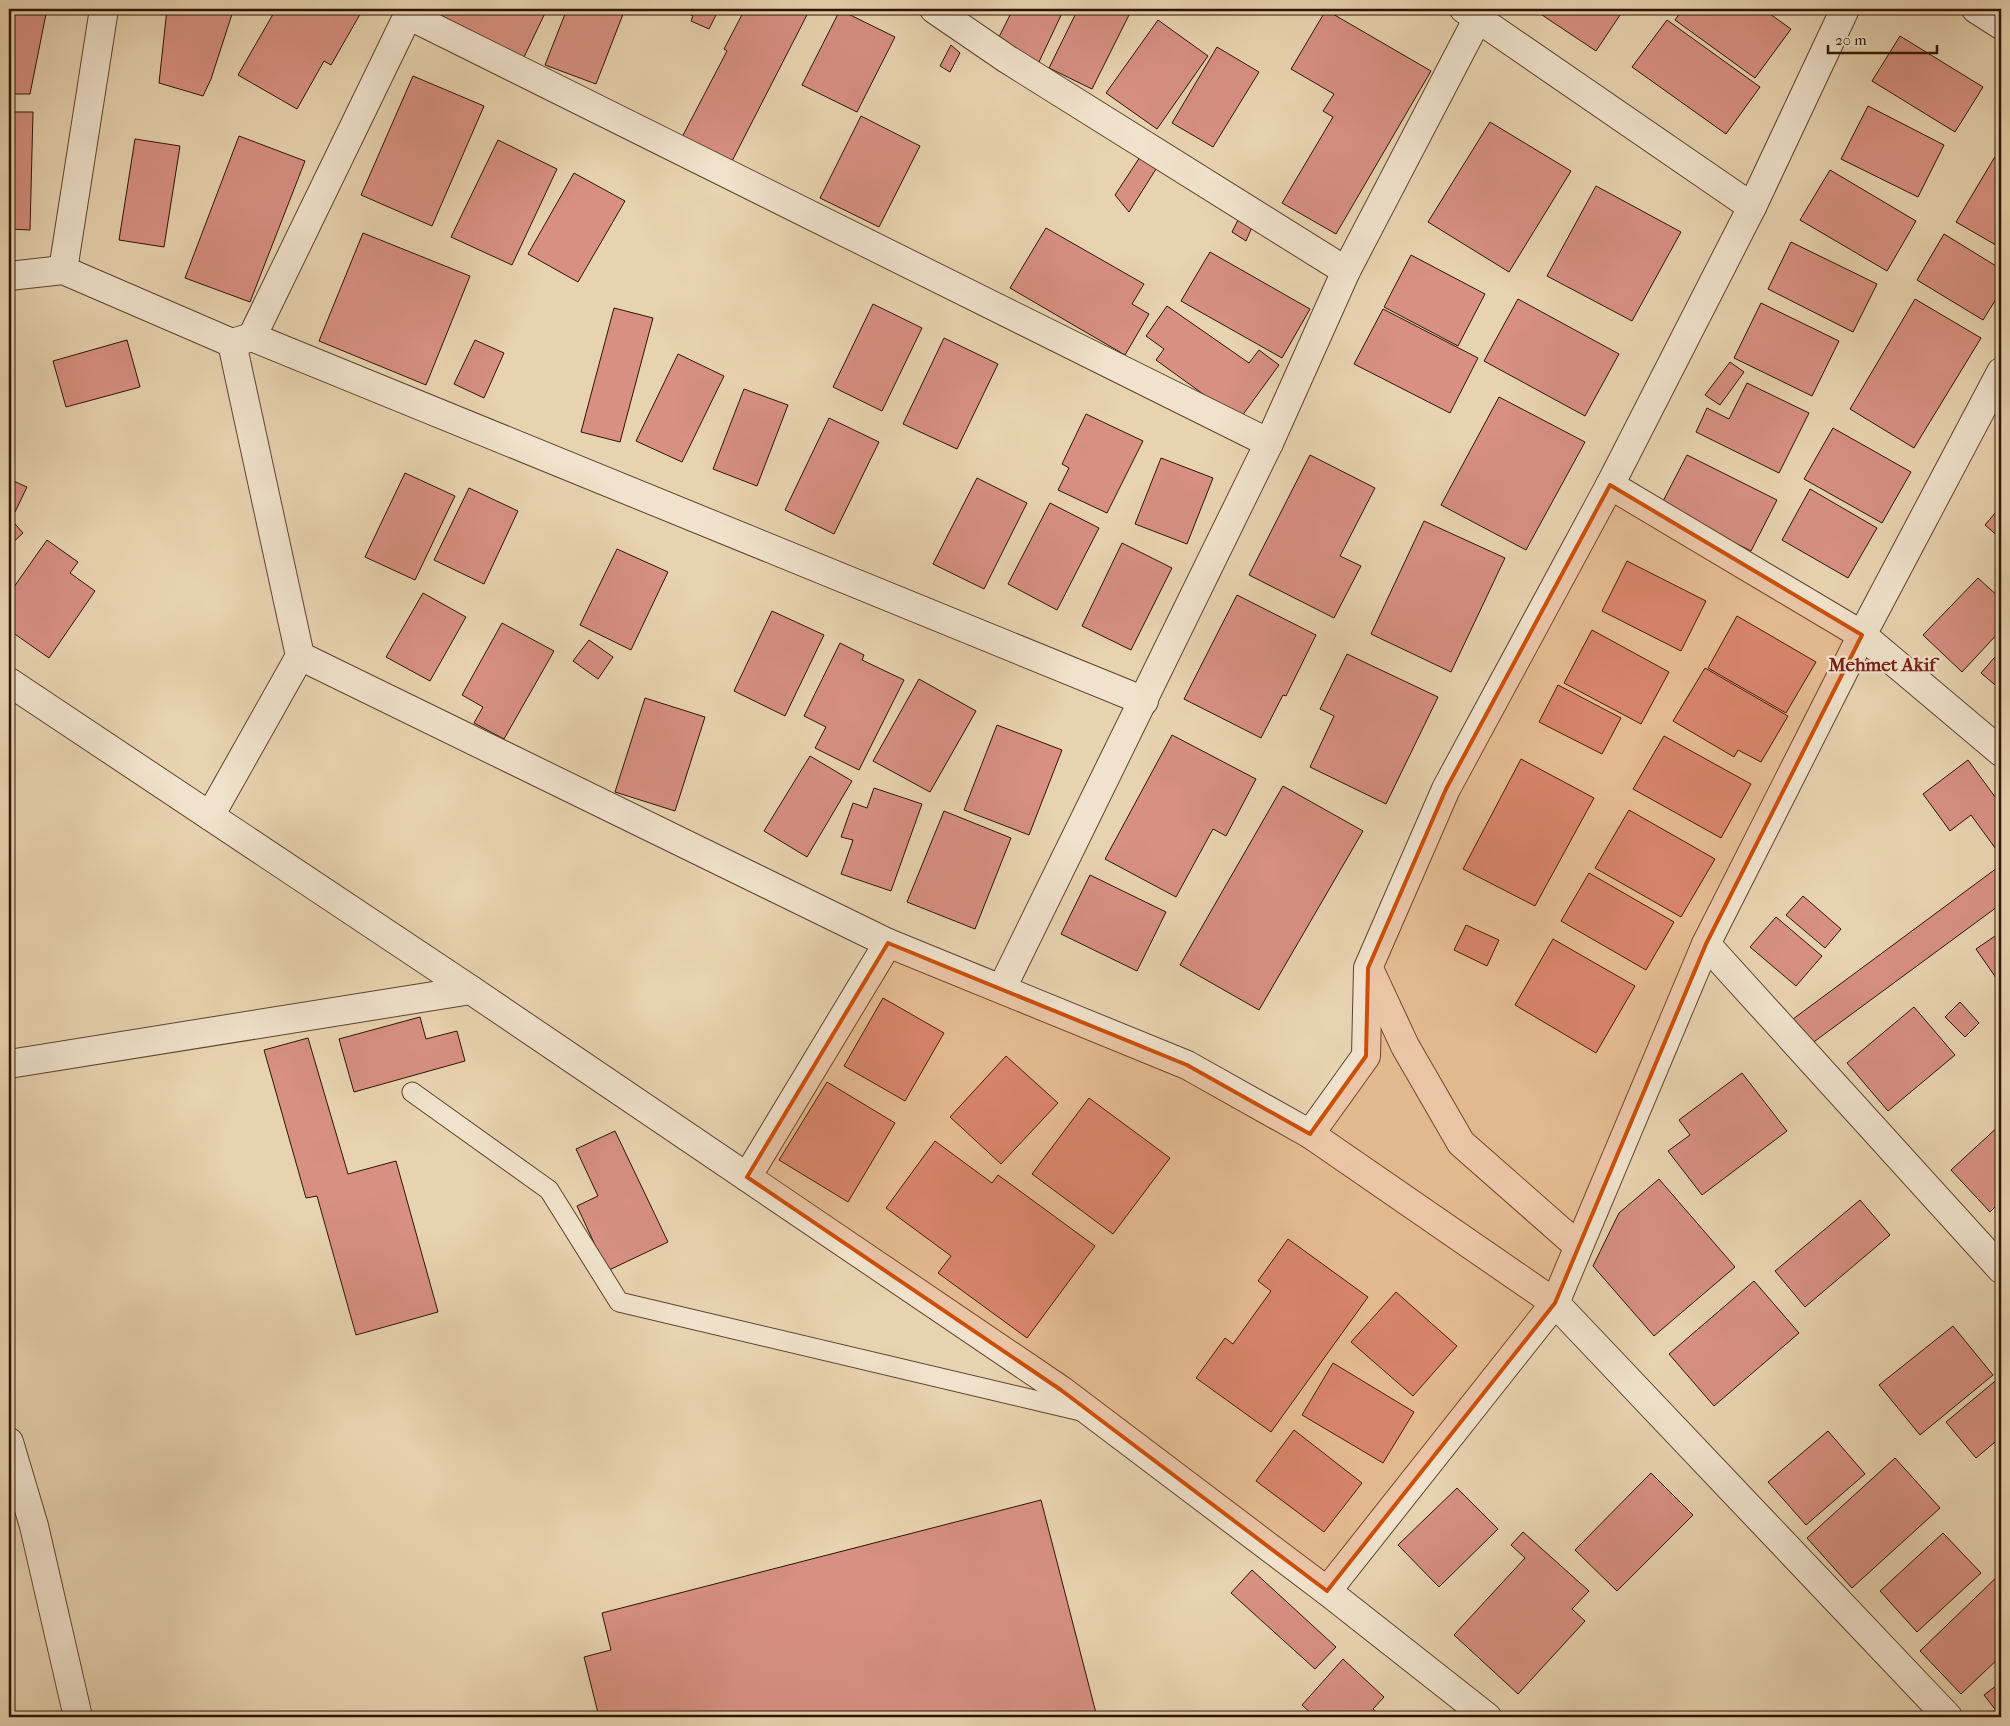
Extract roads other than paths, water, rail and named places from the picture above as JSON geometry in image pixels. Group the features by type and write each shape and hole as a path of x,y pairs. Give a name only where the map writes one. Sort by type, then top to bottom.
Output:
{"street":[{"path":"63,270 104,9"},
{"path":"934,9 1015,64 1346,271"},
{"path":"1310,1134 1366,1056 1368,968 1446,789 1610,485 1752,206 1845,9"},
{"path":"1976,9 2001,25"},
{"path":"210,816 300,656 242,340 409,12 1269,443"},
{"path":"1002,988 1269,443 1346,271 1471,13 1752,206"},
{"path":"9,276 63,270 1144,701"},
{"path":"1327,1591 1555,1303 1706,944 1862,635 2001,372"},
{"path":"1610,485 1862,635 2001,752"},
{"path":"300,656 888,943 1187,1064 1310,1134 1555,1303 1948,1717"},
{"path":"9,682 471,990 1061,1390 1327,1591 1487,1717"},
{"path":"747,1176 888,943"},
{"path":"1706,944 2001,1269"},
{"path":"1368,968 1405,1046 1460,1143 1578,1246"},
{"path":"9,1064 471,990"},
{"path":"9,1442 34,1526 78,1717"}],"lane":[{"path":"412,1092 549,1190 620,1302 1093,1414"}],"district":[{"name":"Mehmet Akif","path":"1882,664"}]}
